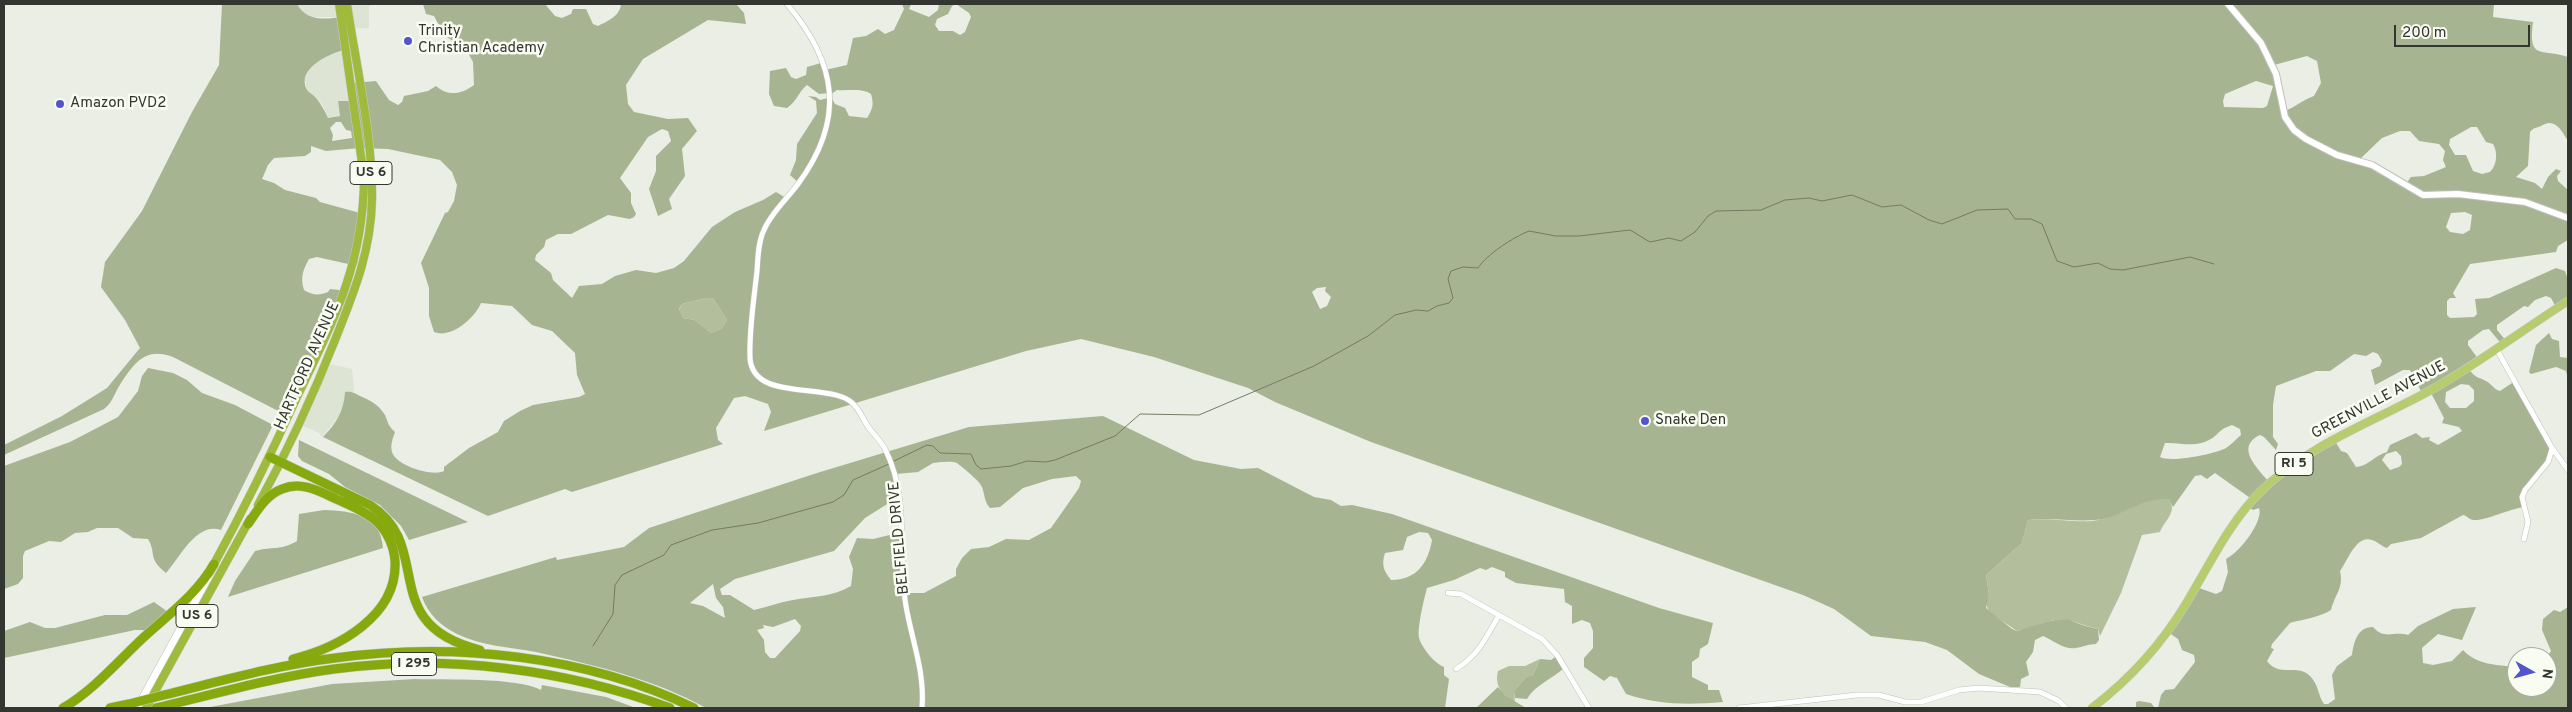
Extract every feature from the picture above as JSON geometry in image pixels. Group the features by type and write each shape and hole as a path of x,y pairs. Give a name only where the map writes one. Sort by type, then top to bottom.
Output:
{"highway":[{"name":"HARTFORD AVENUE","path":"214,564 270,457 342,300 361,229 364,177 339,4"},
{"name":"HARTFORD AVENUE","path":"146,708 248,524 280,461 325,367 359,280 367,247 371,214 371,175 365,117 347,4"},
{"path":"270,457 370,505 386,518 401,543 416,607 424,619 435,629 466,646 515,658 612,677 694,708"},
{"path":"217,682 310,654 340,641 374,616 385,600 394,579 394,550 380,524 366,514 312,488 294,486 277,491 264,502 248,524"},
{"name":"US 6","path":"63,708 91,687 190,594 205,578 214,564"},
{"path":"110,708 288,665 361,655 441,652 515,658"},
{"name":"I 295","path":"157,708 295,675 352,667 418,664 484,666 550,675 614,690 670,708"}],"main road":[{"name":"GREENVILLE AVENUE","path":"2092,708 2148,658 2172,625 2234,524 2266,486 2310,453 2407,403 2497,350 2568,301"},
{"name":"HARTFORD AVENUE","path":"137,708 205,585 214,564"}],"street":[{"name":"BELFIELD DRIVE","path":"786,4 817,47 831,105 827,130 813,159 799,182 763,231 754,295 752,365 762,378 774,384 838,396 854,404 887,453 897,484 906,606 918,652 922,708"},
{"path":"2228,4 2261,43 2276,74 2285,117 2294,130 2306,139 2337,155 2372,165 2424,195 2458,194 2525,202 2568,218"},
{"path":"2497,350 2552,448 2568,470"},
{"path":"2524,539 2528,522 2522,497 2525,490 2548,462 2552,448"},
{"path":"1448,593 1461,594 1542,639 1557,655 1589,708"},
{"path":"1456,669 1468,662 1479,650 1499,615"},
{"path":"1739,708 1868,694 1905,702 1921,702 1959,690 1995,689 2040,692 2058,701 2066,708"}],"shaded area":[{"path":"297,4 375,4 369,6 369,28 345,29 343,17 308,17"},
{"path":"346,49 353,101 338,101 340,116 328,118 322,104 307,90 305,80 309,68 329,54"},
{"path":"330,364 352,369 354,389 353,392 345,392 344,406 341,414 322,437 319,433 303,426"}],"green space":[{"path":"222,4 297,4 301,10 311,17 323,19 343,17 348,49 325,57 310,68 306,75 307,90 318,100 328,118 340,116 338,101 353,101 353,83 376,81 389,100 398,105 402,102 404,96 428,91 436,86 446,92 455,93 474,85 473,62 466,49 445,36 434,16 426,14 423,4 545,4 555,16 562,18 571,14 573,9 586,9 593,24 598,26 616,15 621,4 736,4 744,13 746,24 708,20 643,59 626,85 628,104 634,112 668,119 688,118 697,131 682,149 685,176 669,199 672,209 658,216 649,189 656,171 656,156 671,141 668,131 662,129 648,137 620,178 631,193 631,203 636,214 634,217 630,219 608,215 571,234 558,234 546,240 544,247 536,255 535,260 551,273 553,280 572,298 579,286 602,284 615,276 636,270 656,273 674,268 684,261 712,227 735,212 776,192 786,198 799,183 790,175 796,160 797,144 817,113 816,101 808,96 816,97 820,100 828,98 829,93 819,94 807,85 787,108 774,106 769,94 770,71 786,68 791,77 796,79 806,75 807,67 821,63 825,70 847,65 853,38 866,36 878,29 885,34 894,30 904,9 902,4 911,4 909,9 929,17 938,10 939,4 956,4 2494,4 2493,17 2533,22 2533,43 2538,51 2568,57 2568,141 2554,124 2546,124 2532,130 2530,132 2528,166 2516,177 2535,183 2542,189 2548,177 2556,169 2561,171 2557,176 2558,181 2568,190 2568,240 2558,246 2556,252 2470,264 2453,293 2456,298 2450,298 2447,301 2447,315 2450,318 2474,317 2477,314 2475,299 2489,298 2556,268 2565,271 2568,280 2568,302 2557,309 2551,298 2546,296 2535,300 2528,307 2524,306 2497,325 2497,330 2507,342 2503,346 2489,329 2483,330 2468,341 2468,345 2479,360 2468,368 2474,375 2500,391 2515,381 2552,448 2548,462 2523,497 2524,507 2479,520 2472,520 2463,515 2421,538 2391,544 2387,548 2372,540 2366,539 2361,541 2340,571 2340,587 2331,610 2316,617 2290,623 2272,644 2271,648 2274,649 2267,661 2277,669 2305,672 2315,683 2324,704 2328,704 2335,699 2332,675 2337,666 2352,655 2355,640 2363,630 2373,627 2385,634 2408,635 2418,626 2453,609 2476,607 2462,640 2438,634 2422,648 2423,663 2433,665 2452,661 2463,650 2475,659 2495,665 2507,666 2507,697 2557,697 2557,647 2549,647 2542,630 2543,619 2554,610 2560,612 2568,607 2568,708 2158,708 2161,695 2165,690 2174,689 2195,662 2194,655 2182,650 2178,639 2168,632 2196,587 2216,594 2222,591 2228,572 2226,559 2243,544 2258,521 2260,514 2259,508 2253,510 2248,507 2253,500 2215,473 2207,479 2201,475 2195,476 2173,507 2169,499 2157,500 2138,505 2114,516 2095,520 2028,520 2022,543 1986,575 1989,594 1986,608 2017,631 2044,622 2066,619 2098,629 2099,640 2096,644 2072,648 2063,646 2043,636 2035,640 2033,652 2026,662 2029,675 2021,679 2020,687 2010,687 1979,674 1947,650 1925,642 1871,636 1834,609 1803,595 1371,442 1275,402 1248,388 1154,357 1081,339 1026,351 764,431 771,412 768,404 745,396 734,398 716,428 718,440 723,444 572,492 565,489 488,516 323,437 338,417 343,405 345,392 353,392 374,403 385,415 395,432 391,447 392,452 400,462 415,469 432,473 439,472 444,471 444,467 469,448 498,432 504,421 520,411 533,405 579,397 585,394 577,375 575,353 552,331 532,325 512,306 481,303 474,315 462,326 448,333 434,332 429,316 429,288 421,263 445,213 448,212 454,201 457,185 452,172 440,160 388,149 360,148 326,151 311,146 311,152 305,156 274,158 268,165 262,179 274,183 285,190 360,213 363,232 357,266 317,257 309,259 305,267 302,277 304,290 313,294 319,294 328,292 330,289 339,290 348,296 286,415 173,357 155,354 148,355 136,363 104,409 4,455 4,445 62,416 107,388 140,348 125,320 101,287 105,262 142,211 192,112 219,65","holes":["956,4 969,13 971,17 965,32 960,35 953,31 939,31 935,25 937,19 948,14 952,6","2307,56 2317,61 2321,83 2314,96 2285,111 2274,65","2256,81 2273,86 2267,106 2263,108 2224,107 2225,94","837,90 859,90 871,94 872,106 867,118 849,116 845,108 835,104 830,95","336,122 341,122 346,130 351,131 352,138 332,141 333,135 330,128","2471,127 2477,127 2486,142 2493,144 2496,151 2494,166 2490,172 2482,174 2473,171 2466,155 2455,155 2449,145 2450,139","2400,131 2410,131 2419,141 2439,144 2445,151 2443,160 2446,167 2424,176 2411,177 2405,185 2359,160 2382,138","2465,212 2472,215 2470,230 2463,234 2450,232 2446,227 2451,213","1326,287 1325,291 1331,297 1327,306 1320,309 1312,292 1317,288","713,298 727,320 721,329 711,333 695,320 683,318 679,309 682,304","2373,352 2378,354 2382,361 2380,366 2371,370 2375,385 2403,370 2410,370 2423,395 2430,391 2444,418 2442,423 2459,427 2462,431 2438,445 2429,440 2430,437 2422,438 2416,433 2390,445 2387,452 2365,465 2356,467 2347,453 2341,451 2335,441 2270,483 2251,458 2249,446 2252,440 2260,435 2276,450 2278,444 2273,437 2273,405 2276,386 2316,371 2330,371 2354,354 2366,356","2461,384 2469,385 2474,390 2474,401 2466,408 2450,408 2445,402 2446,392","2232,425 2240,429 2241,435 2226,448 2193,457 2173,459 2160,457 2165,443 2198,444 2212,438","2396,451 2401,456 2402,464 2390,470 2382,460 2386,454"]},
{"path":"713,298 727,320 721,329 711,333 695,320 683,318 679,310 682,304"},
{"path":"2549,333 2552,339 2559,341 2560,357 2568,358 2568,379 2566,371 2556,367 2531,374 2529,372 2536,345"},
{"path":"148,368 173,373 187,380 202,393 235,405 273,425 221,530 212,529 196,536 166,573 154,560 151,544 148,539 133,538 118,528 97,528 88,532 75,533 61,542 49,541 25,551 23,556 23,578 18,584 4,589 4,466 70,442 118,417 138,391 142,376"},
{"path":"1103,416 1194,460 1241,469 1258,468 1314,497 1331,500 1341,506 1352,505 1392,514 1659,608 1713,623 1708,644 1700,649 1699,657 1692,662 1692,677 1708,685 1708,690 1719,690 1723,702 1674,703 1638,698 1626,694 1617,678 1610,676 1604,681 1584,667 1584,658 1593,648 1593,631 1590,623 1582,620 1572,624 1572,606 1565,602 1564,589 1516,583 1505,577 1505,572 1492,567 1486,570 1480,568 1454,580 1427,588 1420,621 1419,638 1429,655 1444,667 1444,675 1449,679 1445,708 706,708 666,689 623,674 558,657 486,644 466,638 440,623 431,614 422,597 556,557 557,560 624,547 649,528 817,473 969,427","holes":["955,462 959,465 981,485 990,508 1000,507 1023,488 1052,479 1076,476 1081,481 1079,488 1051,528 1029,540 1006,539 989,547 971,549 962,558 956,569 956,576 924,593 906,593 902,532 873,539 857,538 849,557 853,569 851,586 844,590 754,610 730,595 722,595 720,589 735,579 834,551 865,518 900,496 896,474 918,472 933,463","1419,532 1428,533 1432,540 1428,556 1420,569 1408,577 1391,580 1384,568 1385,553 1403,550 1407,537","713,584 716,598 723,607 725,618 703,606 690,603","795,619 801,626 800,631 775,658 770,658 765,652 764,640 757,630 764,628 763,625 773,627"]},
{"path":"299,440 468,522 409,540 401,526 380,505 345,487 329,474 302,461 298,456"},
{"path":"2151,498 2169,499 2172,508 2171,512 2160,532 2142,535 2121,593 2100,636 2098,629 2063,619 2017,631 1989,612 1986,604 1989,594 1986,575 2022,543 2028,520 2098,520"},
{"path":"324,510 354,513 371,521 381,537 383,548 228,597 235,581 255,551 281,547 297,541 299,514"},
{"path":"154,602 168,612 150,630 135,630 4,658 4,631 30,622 45,628 55,628 105,615 127,615"},
{"path":"1558,655 1564,668 1539,686 1527,699 1515,698 1514,691 1526,677 1533,675 1540,659 1551,660"},
{"path":"1540,659 1533,675 1526,677 1514,691 1515,703 1500,690 1497,681 1498,671 1509,666 1525,666"},
{"path":"415,679 498,681 530,686 541,690 542,685 606,697 636,708 205,708 332,684"},
{"path":"1498,687 1506,696 1526,708 1476,708"},
{"path":"2136,702 2151,703 2155,708 2136,708"}],"waterway":[{"path":"892,462 927,445 933,446 940,453 971,454 976,465 981,469 1011,466 1027,461 1046,462 1115,436 1140,414 1199,415 1314,366 1368,336 1395,315 1416,310 1428,311 1449,303 1453,298 1448,279 1451,271 1463,267 1478,268 1501,246 1529,231 1556,236 1579,236 1630,230 1650,242 1669,238 1681,241 1695,232 1708,216 1716,211 1761,210 1785,200 1809,198 1822,201 1852,195 1882,207 1901,205 1929,220 1942,224 1977,210 2008,209 2015,219 2031,219 2042,224 2057,261 2074,267 2098,263 2110,269 2123,270 2190,257 2214,264"},
{"path":"593,646 613,614 615,585 622,575 664,555 671,545 712,530 758,523 833,502 844,495 853,480 889,464"}],"place":[{"name":"Trinity Christian Academy","path":"408,41"},
{"name":"Amazon PVD2","path":"60,104"},
{"name":"Snake Den","path":"1645,421"}]}
